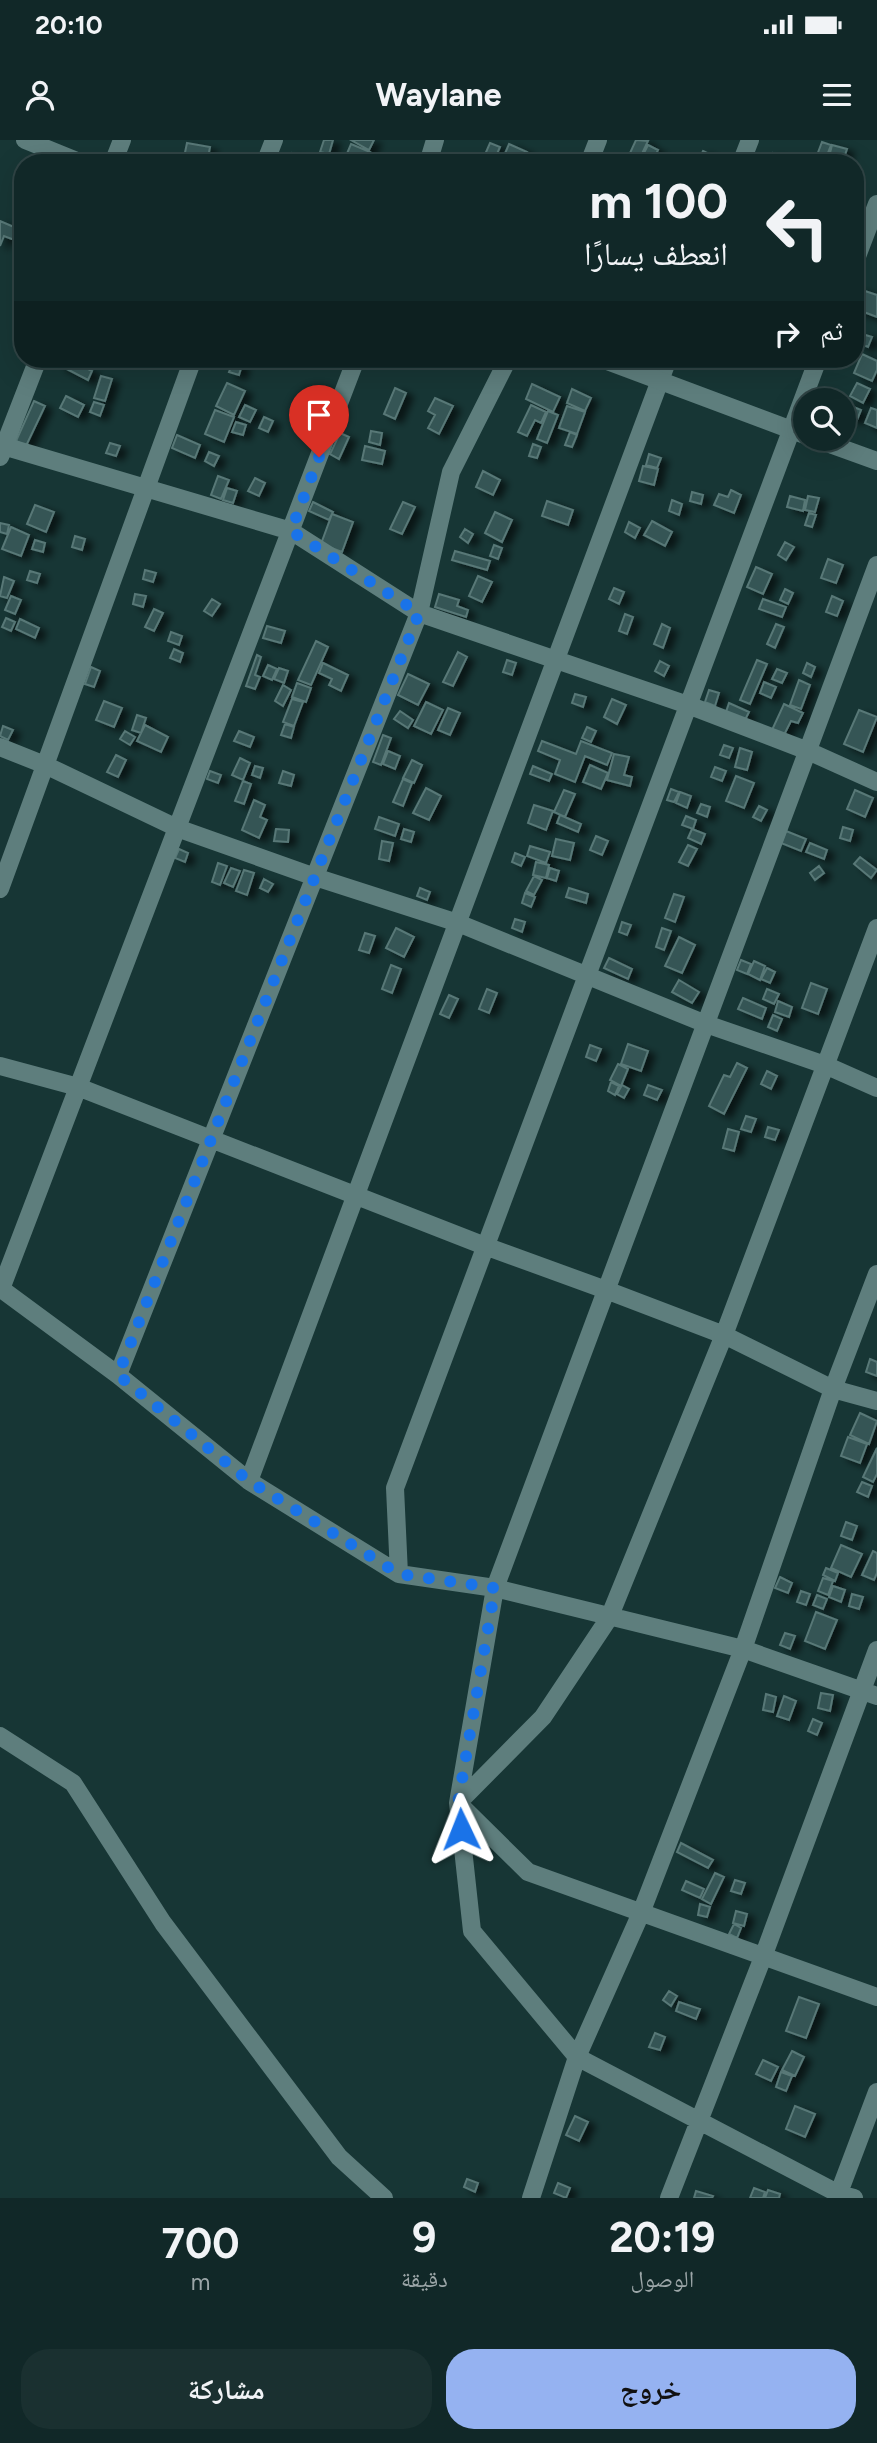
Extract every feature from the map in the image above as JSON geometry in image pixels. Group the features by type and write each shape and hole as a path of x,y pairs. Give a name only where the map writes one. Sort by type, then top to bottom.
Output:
{"street":[{"path":"25,140 60,154"},
{"path":"864,239 877,204"},
{"path":"34,368 1,449 291,531 419,613 688,705 808,751 877,782"},
{"path":"0,889 190,368"},
{"path":"353,368 1,1289 118,1375 249,1481 399,1574 495,1588 743,1649 869,1693"},
{"path":"118,1375 419,613 451,472 503,368"},
{"path":"626,368 793,431"},
{"path":"249,1481 665,368"},
{"path":"810,388 816,368"},
{"path":"399,1574 395,1488 688,705 793,445"},
{"path":"849,451 877,461"},
{"path":"877,565 495,1588 458,1803 472,1931 577,2057 843,2197 877,2092"},
{"path":"0,747 45,765 177,828 315,877 458,923 586,977 706,1024 825,1065 877,1088"},
{"path":"458,1803 543,1717 609,1618 724,1335 877,928"},
{"path":"0,1066 78,1087 485,1246 724,1335 833,1389 877,1401"},
{"path":"531,2198 577,2057 641,1913 743,1649 833,1389 877,1274"},
{"path":"669,2198 869,1693 877,1650"},
{"path":"0,1735 73,1783 163,1923 338,2157 384,2198"},
{"path":"458,1803 528,1872 877,1997"}],"building":[{"path":"324,140 333,140 329,154 320,152"},
{"path":"351,140 374,140 369,150"},
{"path":"636,140 648,141 642,154 630,153"},
{"path":"822,142 831,145 828,154 817,154"},
{"path":"187,143 210,147 209,154 185,154"},
{"path":"490,143 500,147 497,154 485,154"},
{"path":"351,144 370,152 369,154 347,154"},
{"path":"509,144 527,152 526,154 505,154"},
{"path":"648,145 658,150 656,154 644,154"},
{"path":"832,145 847,149 845,154 830,154"},
{"path":"0,221 14,227 14,240 4,236 0,246"},
{"path":"864,291 877,295 877,317 864,312"},
{"path":"864,335 872,337 868,347 864,345"},
{"path":"864,355 877,361 877,370 872,381 854,373 856,368 864,368"},
{"path":"65,368 86,368 92,371 88,380"},
{"path":"231,368 241,368 239,375 229,372"},
{"path":"101,376 112,379 105,401 94,398"},
{"path":"227,383 245,391 234,415 216,406"},
{"path":"857,383 870,389 863,403 856,399 854,388"},
{"path":"532,384 560,397 553,412 526,399"},
{"path":"395,388 406,393 395,419 384,414"},
{"path":"572,389 591,398 585,411 567,403"},
{"path":"66,396 84,405 78,417 60,408"},
{"path":"435,398 453,406 439,434 428,428 435,415 428,411"},
{"path":"34,401 45,406 26,446 16,441"},
{"path":"94,402 104,405 100,416 90,412"},
{"path":"245,405 256,410 250,422 239,417"},
{"path":"531,405 546,412 541,423 535,420 527,436 518,432"},
{"path":"567,406 585,412 577,434 559,428"},
{"path":"856,408 861,410 856,420"},
{"path":"871,408 877,410 877,428 865,423"},
{"path":"215,410 234,417 224,442 205,434"},
{"path":"548,411 558,415 547,443 537,439"},
{"path":"264,417 273,421 268,432 259,428"},
{"path":"236,422 246,425 243,435 232,432"},
{"path":"371,431 382,433 380,445 369,442"},
{"path":"570,432 577,435 572,447 565,445"},
{"path":"340,433 349,437 339,459 330,454"},
{"path":"177,435 200,445 195,458 172,448"},
{"path":"110,443 120,446 116,456 106,453"},
{"path":"533,444 541,447 537,458 529,456"},
{"path":"365,446 385,451 382,464 362,460"},
{"path":"209,452 219,456 214,466 205,461"},
{"path":"649,454 661,458 657,468 646,465"},
{"path":"643,466 658,469 654,485 639,481"},
{"path":"483,471 500,480 493,495 476,487"},
{"path":"218,476 229,480 221,499 211,495"},
{"path":"255,478 265,483 259,496 248,491"},
{"path":"227,488 237,491 233,503 223,500"},
{"path":"731,490 741,495 734,513 714,505 719,494 728,497"},
{"path":"692,492 703,495 701,504 690,501"},
{"path":"790,496 805,500 803,511 787,507"},
{"path":"808,496 819,498 815,512 805,510"},
{"path":"672,500 682,504 679,515 669,511"},
{"path":"547,501 573,510 568,525 542,516"},
{"path":"313,502 333,512 329,520 309,511"},
{"path":"403,502 415,507 402,534 390,529"},
{"path":"35,505 54,512 46,532 27,524"},
{"path":"495,512 512,520 502,542 485,533"},
{"path":"809,513 816,515 812,527 805,525"},
{"path":"332,514 353,522 342,552 321,544"},
{"path":"652,521 672,532 665,546 644,535"},
{"path":"629,522 640,528 635,538 625,532"},
{"path":"0,523 9,525 7,534 0,532"},
{"path":"11,527 29,535 21,556 2,549"},
{"path":"465,529 473,534 468,543 460,537"},
{"path":"75,536 85,539 82,550 72,547"},
{"path":"35,540 45,543 43,552 32,549"},
{"path":"785,542 794,547 786,560 778,555"},
{"path":"494,545 502,548 498,559 490,556"},
{"path":"455,551 490,561 487,570 452,560"},
{"path":"828,559 843,565 836,583 821,578"},
{"path":"756,567 772,574 763,594 747,587"},
{"path":"145,570 156,573 153,582 143,579"},
{"path":"30,571 40,574 37,583 27,580"},
{"path":"478,576 492,582 482,602 469,596"},
{"path":"4,577 14,581 7,598 0,596"},
{"path":"614,588 624,592 619,604 609,599"},
{"path":"785,589 793,593 788,604 780,600"},
{"path":"135,594 146,596 143,607 133,604"},
{"path":"439,594 459,600 457,606 468,610 466,617 435,607"},
{"path":"11,596 21,600 15,614 5,610"},
{"path":"832,596 843,601 837,616 826,612"},
{"path":"212,599 220,604 212,616 204,611"},
{"path":"763,599 786,607 782,617 759,609"},
{"path":"154,609 163,613 154,631 145,627"},
{"path":"625,614 633,617 627,634 619,631"},
{"path":"6,618 15,622 11,631 2,627"},
{"path":"20,619 39,628 35,638 16,629"},
{"path":"662,624 670,628 663,648 654,644"},
{"path":"776,624 784,627 775,648 767,644"},
{"path":"267,626 285,631 281,643 263,638"},
{"path":"171,632 182,636 179,645 168,641"},
{"path":"316,641 328,647 311,685 298,680"},
{"path":"174,649 183,653 180,662 170,658"},
{"path":"458,652 467,657 453,686 443,682"},
{"path":"257,655 261,657 255,675 260,677 255,689 246,686"},
{"path":"507,660 516,663 512,675 503,672"},
{"path":"757,660 767,664 750,704 740,700"},
{"path":"660,661 669,666 664,676 655,671"},
{"path":"323,663 348,675 341,691 329,685 332,679 319,673"},
{"path":"807,663 815,667 811,677 803,673"},
{"path":"268,665 277,669 272,680 263,676"},
{"path":"91,667 100,671 94,687 85,684"},
{"path":"279,668 288,671 284,683 274,679"},
{"path":"777,669 787,673 782,683 772,679"},
{"path":"408,674 429,684 418,705 398,695"},
{"path":"799,680 810,685 801,709 790,705"},
{"path":"764,682 776,687 771,698 760,693"},
{"path":"297,683 311,688 306,702 292,697"},
{"path":"283,685 291,690 283,706 275,701"},
{"path":"709,690 719,693 715,706 705,702"},
{"path":"575,694 586,697 583,707 572,703"},
{"path":"292,699 303,702 294,726 283,722"},
{"path":"612,699 626,705 617,724 604,717"},
{"path":"104,701 122,708 114,727 96,720"},
{"path":"426,702 443,710 431,734 414,726"},
{"path":"729,703 749,712 745,720 726,712"},
{"path":"784,704 803,713 798,723 791,721 784,735 772,730"},
{"path":"448,708 460,713 450,735 438,730"},
{"path":"859,710 877,717 863,752 844,744"},
{"path":"400,711 413,720 408,728 394,719"},
{"path":"137,715 146,718 141,733 132,730"},
{"path":"285,724 294,727 291,738 281,735"},
{"path":"145,725 168,737 161,752 137,741"},
{"path":"3,726 13,730 8,740 0,736"},
{"path":"587,727 596,731 591,742 582,738"},
{"path":"125,731 135,737 130,745 120,739"},
{"path":"239,731 254,737 250,747 234,741"},
{"path":"383,735 391,738 381,765 373,762"},
{"path":"542,741 576,754 581,741 612,753 607,765 585,756 575,782 555,774 560,760 538,751"},
{"path":"724,745 733,748 729,758 720,755"},
{"path":"740,748 752,752 747,770 735,767"},
{"path":"388,751 400,756 395,769 383,764"},
{"path":"614,754 629,757 624,775 632,777 630,786 607,780"},
{"path":"116,755 126,760 118,777 107,772"},
{"path":"240,758 250,763 243,780 232,775"},
{"path":"412,760 422,765 414,783 403,778"},
{"path":"590,765 608,773 601,789 583,782"},
{"path":"255,766 263,768 260,778 252,775"},
{"path":"533,766 552,774 549,781 530,774"},
{"path":"715,767 726,771 722,781 711,777"},
{"path":"210,771 221,775 218,783 207,779"},
{"path":"283,771 294,775 291,786 279,783"},
{"path":"736,776 754,783 744,808 726,801"},
{"path":"403,779 412,783 403,806 393,802"},
{"path":"243,781 251,784 244,804 235,801"},
{"path":"426,788 441,796 429,820 413,813"},
{"path":"671,789 679,792 674,802 667,800"},
{"path":"564,790 575,794 565,817 554,812"},
{"path":"855,790 873,798 865,817 847,809"},
{"path":"680,792 691,796 687,808 676,803"},
{"path":"254,800 265,805 260,817 267,820 259,838 242,830"},
{"path":"701,804 710,807 707,817 697,813"},
{"path":"534,805 553,811 546,830 528,823"},
{"path":"759,806 767,810 761,821 753,817"},
{"path":"560,815 581,824 578,832 557,823"},
{"path":"686,816 696,820 693,829 682,825"},
{"path":"379,817 399,824 395,836 375,829"},
{"path":"843,827 853,830 850,841 840,838"},
{"path":"276,829 289,830 288,842 274,841"},
{"path":"404,829 414,832 411,842 401,839"},
{"path":"692,829 705,834 701,844 688,838"},
{"path":"786,831 806,839 801,851 781,843"},
{"path":"596,836 608,841 602,855 590,850"},
{"path":"556,839 574,843 570,860 552,856"},
{"path":"382,841 393,843 389,861 379,859"},
{"path":"810,843 827,850 824,859 806,852"},
{"path":"688,845 697,849 688,866 679,862"},
{"path":"530,846 550,852 546,863 527,856"},
{"path":"179,849 188,853 185,862 175,858"},
{"path":"515,853 525,857 521,866 512,862"},
{"path":"860,857 877,870 871,878 854,864"},
{"path":"536,862 549,865 546,878 533,875"},
{"path":"218,863 227,866 220,885 212,882"},
{"path":"819,866 824,873 815,880 810,873"},
{"path":"231,868 240,871 233,887 224,883"},
{"path":"550,868 559,871 556,881 547,878"},
{"path":"244,870 254,873 247,895 236,891"},
{"path":"534,876 542,880 534,895 526,891"},
{"path":"264,879 273,884 268,892 260,888"},
{"path":"420,888 430,892 427,900 417,896"},
{"path":"569,888 588,894 586,903 566,897"},
{"path":"525,893 535,897 531,907 522,903"},
{"path":"674,894 684,897 675,922 665,918"},
{"path":"515,919 525,922 522,932 512,928"},
{"path":"622,922 631,925 627,935 619,932"},
{"path":"396,928 414,937 404,957 386,948"},
{"path":"662,928 671,931 664,950 656,947"},
{"path":"365,933 375,936 369,953 359,950"},
{"path":"679,937 695,945 682,973 665,966"},
{"path":"609,958 632,969 628,979 604,968"},
{"path":"741,960 751,964 747,974 737,970"},
{"path":"754,961 765,966 760,980 748,974"},
{"path":"391,965 401,969 392,993 382,989"},
{"path":"767,968 775,972 770,983 761,979"},
{"path":"679,980 699,992 692,1003 672,992"},
{"path":"811,983 827,989 818,1014 802,1008"},
{"path":"487,989 497,993 489,1013 479,1009"},
{"path":"767,989 779,994 774,1004 763,999"},
{"path":"449,995 458,999 449,1018 440,1014"},
{"path":"743,998 766,1008 762,1019 738,1009"},
{"path":"778,1001 792,1007 789,1017 775,1012"},
{"path":"773,1015 782,1019 777,1031 768,1027"},
{"path":"628,1044 648,1051 641,1071 621,1064"},
{"path":"590,1045 601,1049 596,1061 586,1057"},
{"path":"737,1063 747,1068 724,1114 709,1106 724,1075 730,1077"},
{"path":"618,1064 628,1069 621,1086 610,1080"},
{"path":"767,1071 777,1076 771,1089 761,1084"},
{"path":"611,1082 619,1086 615,1095 608,1091"},
{"path":"622,1085 629,1089 624,1098 617,1094"},
{"path":"648,1085 662,1090 657,1100 644,1095"},
{"path":"746,1116 756,1119 751,1132 741,1129"},
{"path":"768,1127 779,1130 775,1140 765,1137"},
{"path":"728,1129 739,1132 734,1151 723,1148"},
{"path":"870,1359 877,1362 877,1376 866,1372"},
{"path":"860,1413 877,1421 869,1444 850,1435"},
{"path":"848,1437 867,1444 860,1463 841,1456"},
{"path":"877,1448 877,1474 873,1482 863,1477"},
{"path":"862,1482 872,1486 868,1497 857,1492"},
{"path":"846,1522 857,1526 852,1540 841,1536"},
{"path":"841,1545 862,1554 851,1577 831,1568"},
{"path":"873,1551 877,1553 877,1573 874,1580 862,1575"},
{"path":"826,1568 838,1573 835,1581 823,1575"},
{"path":"780,1577 792,1583 788,1593 775,1588"},
{"path":"823,1578 833,1581 828,1595 818,1591"},
{"path":"833,1586 845,1590 841,1602 829,1597"},
{"path":"801,1591 810,1594 806,1605 797,1602"},
{"path":"852,1594 863,1597 859,1609 849,1606"},
{"path":"817,1595 827,1599 823,1609 813,1605"},
{"path":"816,1612 837,1620 825,1649 805,1641"},
{"path":"785,1633 795,1636 790,1649 780,1645"},
{"path":"821,1693 833,1695 830,1711 818,1708"},
{"path":"766,1694 776,1697 773,1712 763,1710"},
{"path":"784,1696 796,1701 789,1720 777,1716"},
{"path":"813,1719 822,1723 817,1735 808,1731"},
{"path":"681,1843 713,1860 708,1868 677,1852"},
{"path":"715,1873 724,1877 711,1904 702,1899"},
{"path":"735,1880 745,1883 741,1894 731,1891"},
{"path":"686,1881 704,1889 700,1898 682,1890"},
{"path":"700,1904 710,1907 707,1917 698,1915"},
{"path":"736,1911 747,1914 744,1926 733,1923"},
{"path":"734,1924 741,1928 737,1938 729,1934"},
{"path":"669,1991 677,1996 671,2006 663,2000"},
{"path":"799,1997 819,2004 806,2038 786,2031"},
{"path":"679,2002 700,2009 696,2019 676,2011"},
{"path":"655,2033 665,2037 660,2050 649,2047"},
{"path":"792,2051 804,2057 795,2076 782,2070"},
{"path":"763,2060 778,2067 771,2081 756,2074"},
{"path":"781,2072 792,2076 786,2091 776,2087"},
{"path":"795,2106 815,2114 805,2137 786,2129"},
{"path":"575,2116 588,2122 579,2141 566,2135"},
{"path":"467,2179 478,2183 475,2192 464,2187"},
{"path":"558,2183 570,2188 566,2198 554,2193"},
{"path":"754,2188 765,2192 763,2198 750,2198"},
{"path":"768,2190 780,2194 779,2198 765,2198"},
{"path":"696,2191 713,2196 694,2198"}],"route":[{"path":"319,457 291,531 419,613 118,1375 249,1481 399,1574 495,1588 458,1803 461,1829"}]}
